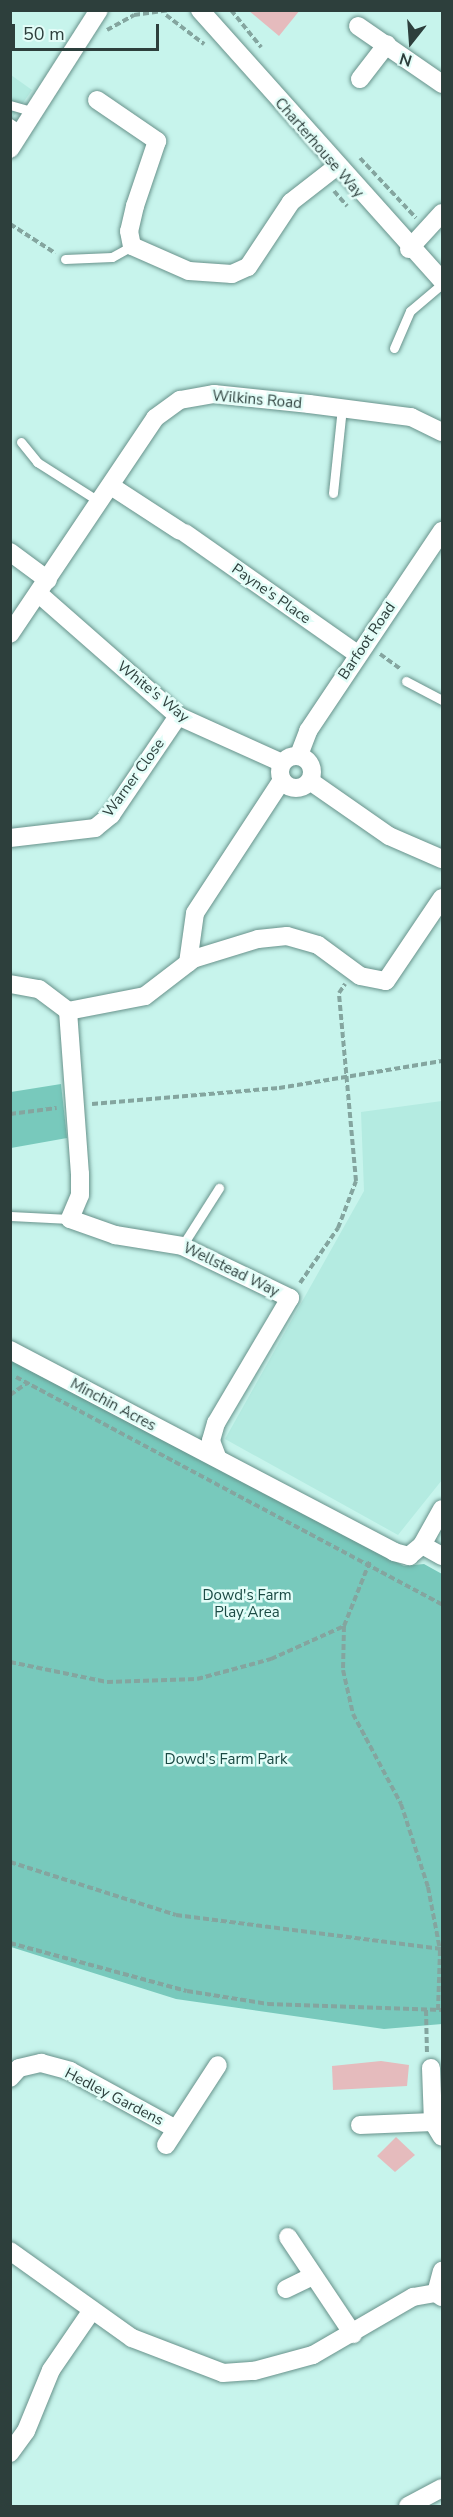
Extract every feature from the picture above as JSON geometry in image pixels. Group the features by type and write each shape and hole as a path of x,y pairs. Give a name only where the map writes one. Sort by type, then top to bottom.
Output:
{"street":[{"name":"Charterhouse Way","path":"200,10 336,167 442,283"},
{"path":"10,149 16,127 34,112 95,16"},
{"path":"358,26 387,44 419,75 442,84"},
{"path":"360,79 387,44"},
{"path":"98,100 157,141 133,214 132,246 189,271 232,274 248,267 264,237 308,185 336,167"},
{"path":"409,249 442,213"},
{"name":"Wilkins Road","path":"44,587 155,418 180,400 214,394 342,408 411,417 442,432"},
{"name":"Payne's Place","path":"111,486 361,649"},
{"name":"Barfoot Road","path":"299,755 308,731 442,531"},
{"name":"White's Way","path":"10,552 178,716 282,772 298,788 310,781"},
{"path":"10,634 44,587"},
{"name":"Warner Close","path":"10,838 95,828 111,815 178,716"},
{"path":"188,963 195,913 282,772 299,755 311,764 310,781 389,836 442,859"},
{"path":"10,984 39,989 68,1011 145,996 188,963 237,945 287,936 318,945 360,976 386,981 442,898"},
{"path":"68,1011 80,1194 70,1220"},
{"name":"Wellstead Way","path":"70,1220 115,1236 182,1246 290,1299 216,1423 211,1441 217,1457"},
{"name":"Minchin Acres","path":"10,1350 217,1457"},
{"path":"217,1457 378,1544 409,1556 422,1545 442,1509"},
{"path":"422,1545 442,1556"},
{"name":"Hedley Gardens","path":"13,2067 41,2063 70,2071 174,2128"},
{"name":"Hedley Gardens","path":"166,2145 174,2128 218,2065"},
{"path":"360,2125 438,2129 430,2068"},
{"path":"288,2237 352,2334"},
{"path":"10,2251 90,2313 176,2357 223,2373 255,2371 313,2355 413,2297 439,2295 442,2271"},
{"path":"286,2289 314,2276"},
{"path":"10,2453 26,2431 51,2370 90,2313"},
{"path":"408,2506 442,2488"}],"lane":[{"path":"10,105 34,112"},
{"path":"65,259 112,257 132,246"},
{"path":"394,348 410,311 442,283"},
{"path":"333,493 342,408"},
{"path":"21,442 37,462 100,502"},
{"path":"405,681 442,700"},
{"path":"182,1246 219,1188"},
{"path":"10,1216 70,1220"}],"path":[{"path":"95,16 110,32 134,15 170,10"},
{"path":"231,10 268,55"},
{"path":"356,154 428,230"},
{"path":"10,224 65,259"},
{"path":"361,649 402,669 405,681"},
{"path":"10,1114 349,1079 442,1061"},
{"path":"290,1299 338,1228 356,1180 349,1079"},
{"path":"10,1373 369,1562 442,1604"},
{"path":"10,1395 27,1383"},
{"path":"10,1943 199,1993 268,2004 440,2010 441,1949 428,1887 400,1804 353,1714 343,1670 344,1626 378,1544"},
{"path":"10,1662 107,1682 197,1679 271,1659 344,1626"},
{"path":"10,1862 176,1916 441,1949"},
{"path":"426,2010 430,2068"}],"shaded area":[{"path":"11,75 32,90 11,120"},
{"path":"442,1101 442,1480 398,1535 225,1439 364,1191 361,1112"}],"green space":[{"path":"61,1084 67,1138 11,1148 11,1092"},
{"name":"Dowd's Farm Park","path":"10,1360 404,1566 424,1564 442,1574 442,2024 384,2029 176,1999 11,1947"}],"building":[{"path":"248,10 300,10 279,36"},
{"path":"381,2061 409,2065 407,2086 333,2090 332,2066"},
{"path":"396,2137 415,2155 395,2172 377,2156"}],"park label":[{"name":"Dowd's Farm Play Area","path":"247,1604"}]}
